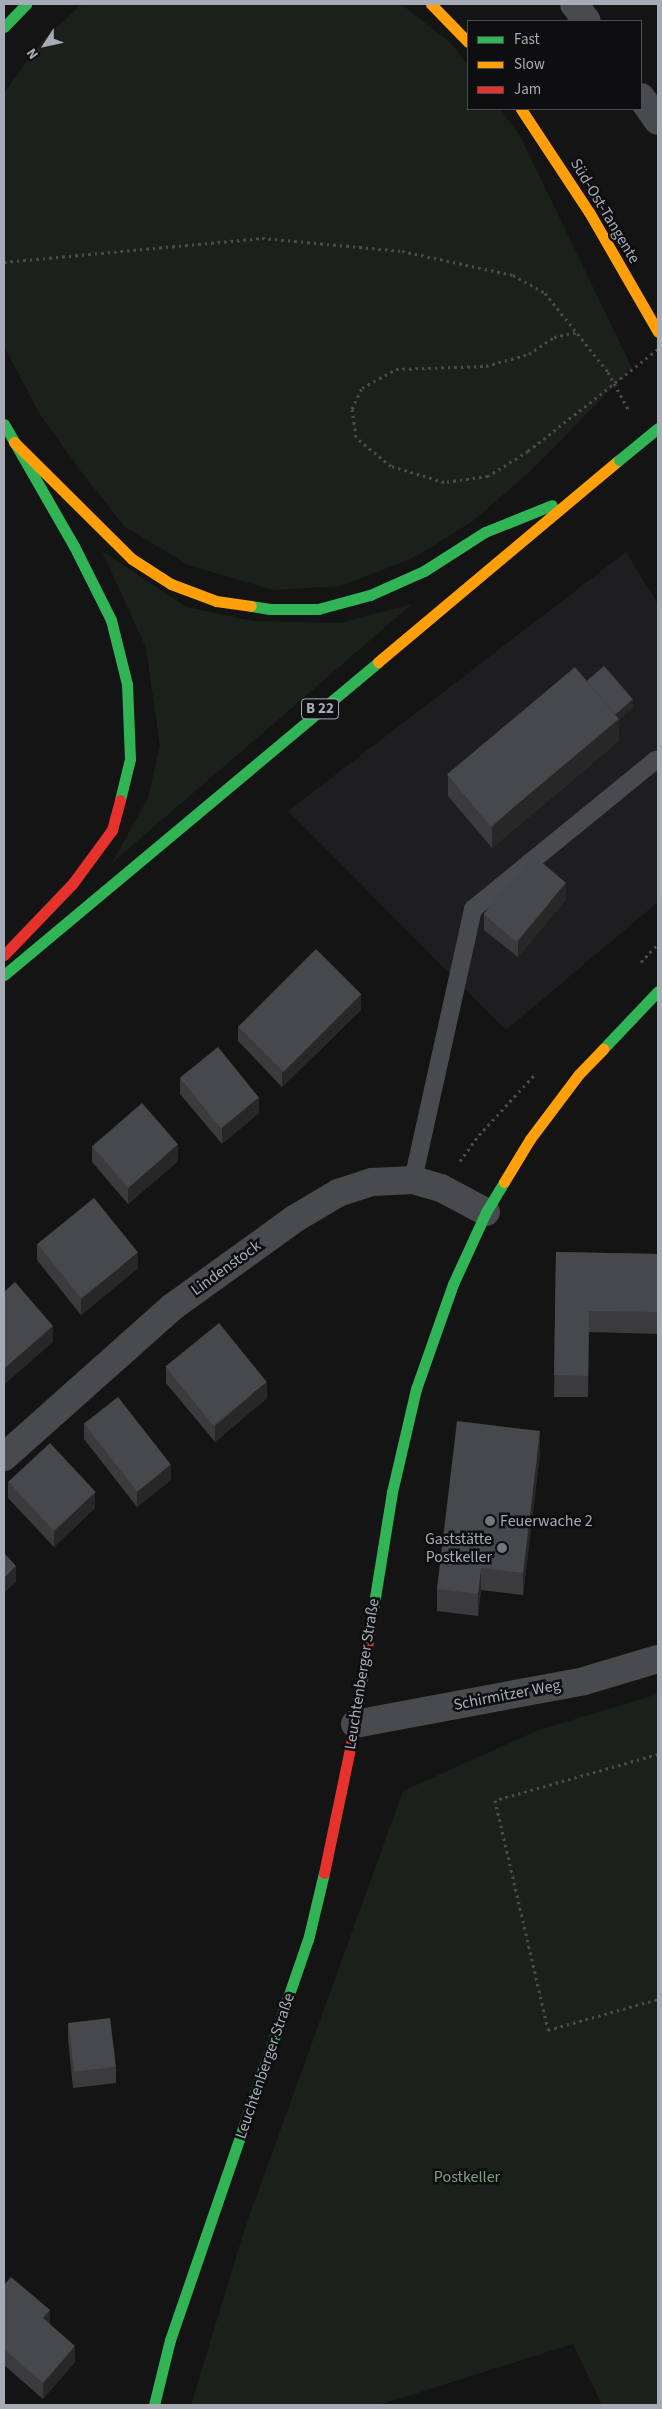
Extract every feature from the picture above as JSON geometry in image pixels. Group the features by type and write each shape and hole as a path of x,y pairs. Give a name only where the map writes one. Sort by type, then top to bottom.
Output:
{"main road":[{"path":"4,27 26,4"},
{"path":"431,4 467,41"},
{"name":"Süd-Ost-Tangente","path":"522,110 589,212 658,332"},
{"name":"B 22","path":"4,424 74,546 111,620 127,684 130,759 112,830 73,883 4,954"},
{"name":"B 22","path":"4,975 658,428"},
{"name":"B 22","path":"14,442 132,558 171,584 216,601 270,608 318,609 370,595 424,571 485,532 577,494"},
{"name":"Leuchtenberger Straße","path":"154,2405 170,2340 308,1940 333,1834 355,1724 392,1492 416,1389 452,1284 486,1212 530,1138 578,1074 658,991"}],"street":[{"path":"574,4 586,20"},
{"path":"642,98 658,121"},
{"name":"Lindenstock","path":"4,1457 171,1308 296,1218 338,1193 372,1182 413,1180 441,1188 486,1212"},
{"name":"Schirmitzer Weg","path":"355,1724 584,1681 658,1660"}],"lane":[{"path":"413,1180 473,909 656,760"}],"path":[{"path":"4,262 262,238 402,251 513,275 545,293 608,372 631,414"},
{"path":"578,332 554,337 529,354 486,366 396,369 362,388 352,409 356,436 391,466 444,482 488,476 528,451 658,349"},
{"path":"658,1754 495,1800 548,2030 658,1999"}],"shaded area":[{"path":"626,552 658,604 658,902 506,1030 288,811"}],"green space":[{"path":"82,4 401,4 452,44 467,65 467,110 501,110 520,136 632,368 527,474 473,521 413,558 341,586 273,590 188,565 124,526 83,474 39,413 4,346 4,93 42,41"},
{"path":"102,551 186,607 253,621 340,623 412,604 112,863 148,798 160,746 146,648"},
{"name":"Postkeller","path":"658,1694 658,2405 602,2405 573,2344 379,2405 191,2405 245,2228 403,1791 536,1731"}],"building":[{"path":"604,666 633,699 616,714 587,681"},
{"path":"575,667 619,719 491,826 447,774"},
{"path":"533,855 566,883 516,942 484,914"},
{"path":"316,949 361,994 283,1072 238,1027"},
{"path":"218,1047 259,1098 221,1128 180,1078"},
{"path":"142,1103 178,1145 128,1188 92,1146"},
{"path":"94,1198 138,1252 81,1298 37,1244"},
{"path":"556,1252 658,1254 658,1312 589,1311 588,1376 554,1375"},
{"path":"15,1282 53,1326 4,1369 4,1292"},
{"path":"219,1323 267,1382 213,1425 165,1366"},
{"path":"118,1397 171,1465 137,1491 84,1423"},
{"name":"Feuerwache 2","path":"457,1421 540,1431 523,1573 481,1568 478,1594 437,1589"},
{"path":"50,1443 96,1492 54,1531 8,1482"},
{"path":"4,1553 16,1566 4,1578"},
{"path":"110,2018 116,2067 74,2072 68,2023"},
{"path":"11,2277 50,2310 43,2318 75,2346 43,2383 4,2349 4,2285"}],"traffic: fast":[{"path":"4,27 26,4"},
{"path":"4,424 74,546 111,620 127,684 130,759 120,800"},
{"path":"619,460 658,428"},
{"path":"251,606 270,609 318,609 370,595 424,571 485,532 552,505"},
{"path":"4,975 378,662"},
{"path":"603,1049 658,991"},
{"path":"371,1622 392,1492 416,1389 453,1284 486,1212 504,1182"},
{"path":"154,2405 170,2340 308,1940 324,1873"}],"traffic: slow":[{"path":"431,4 467,41"},
{"path":"522,110 589,212 658,332"},
{"path":"14,442 132,559 171,584 216,601 251,606"},
{"path":"378,662 619,460"},
{"path":"504,1182 530,1139 579,1074 603,1049"}],"traffic: jam":[{"path":"4,955 73,883 112,830 120,800"},
{"path":"324,1873 355,1724 371,1622"}],"place":[{"name":"Feuerwache 2","path":"490,1521"},
{"name":"Gaststätte Postkeller","path":"502,1548"}]}
